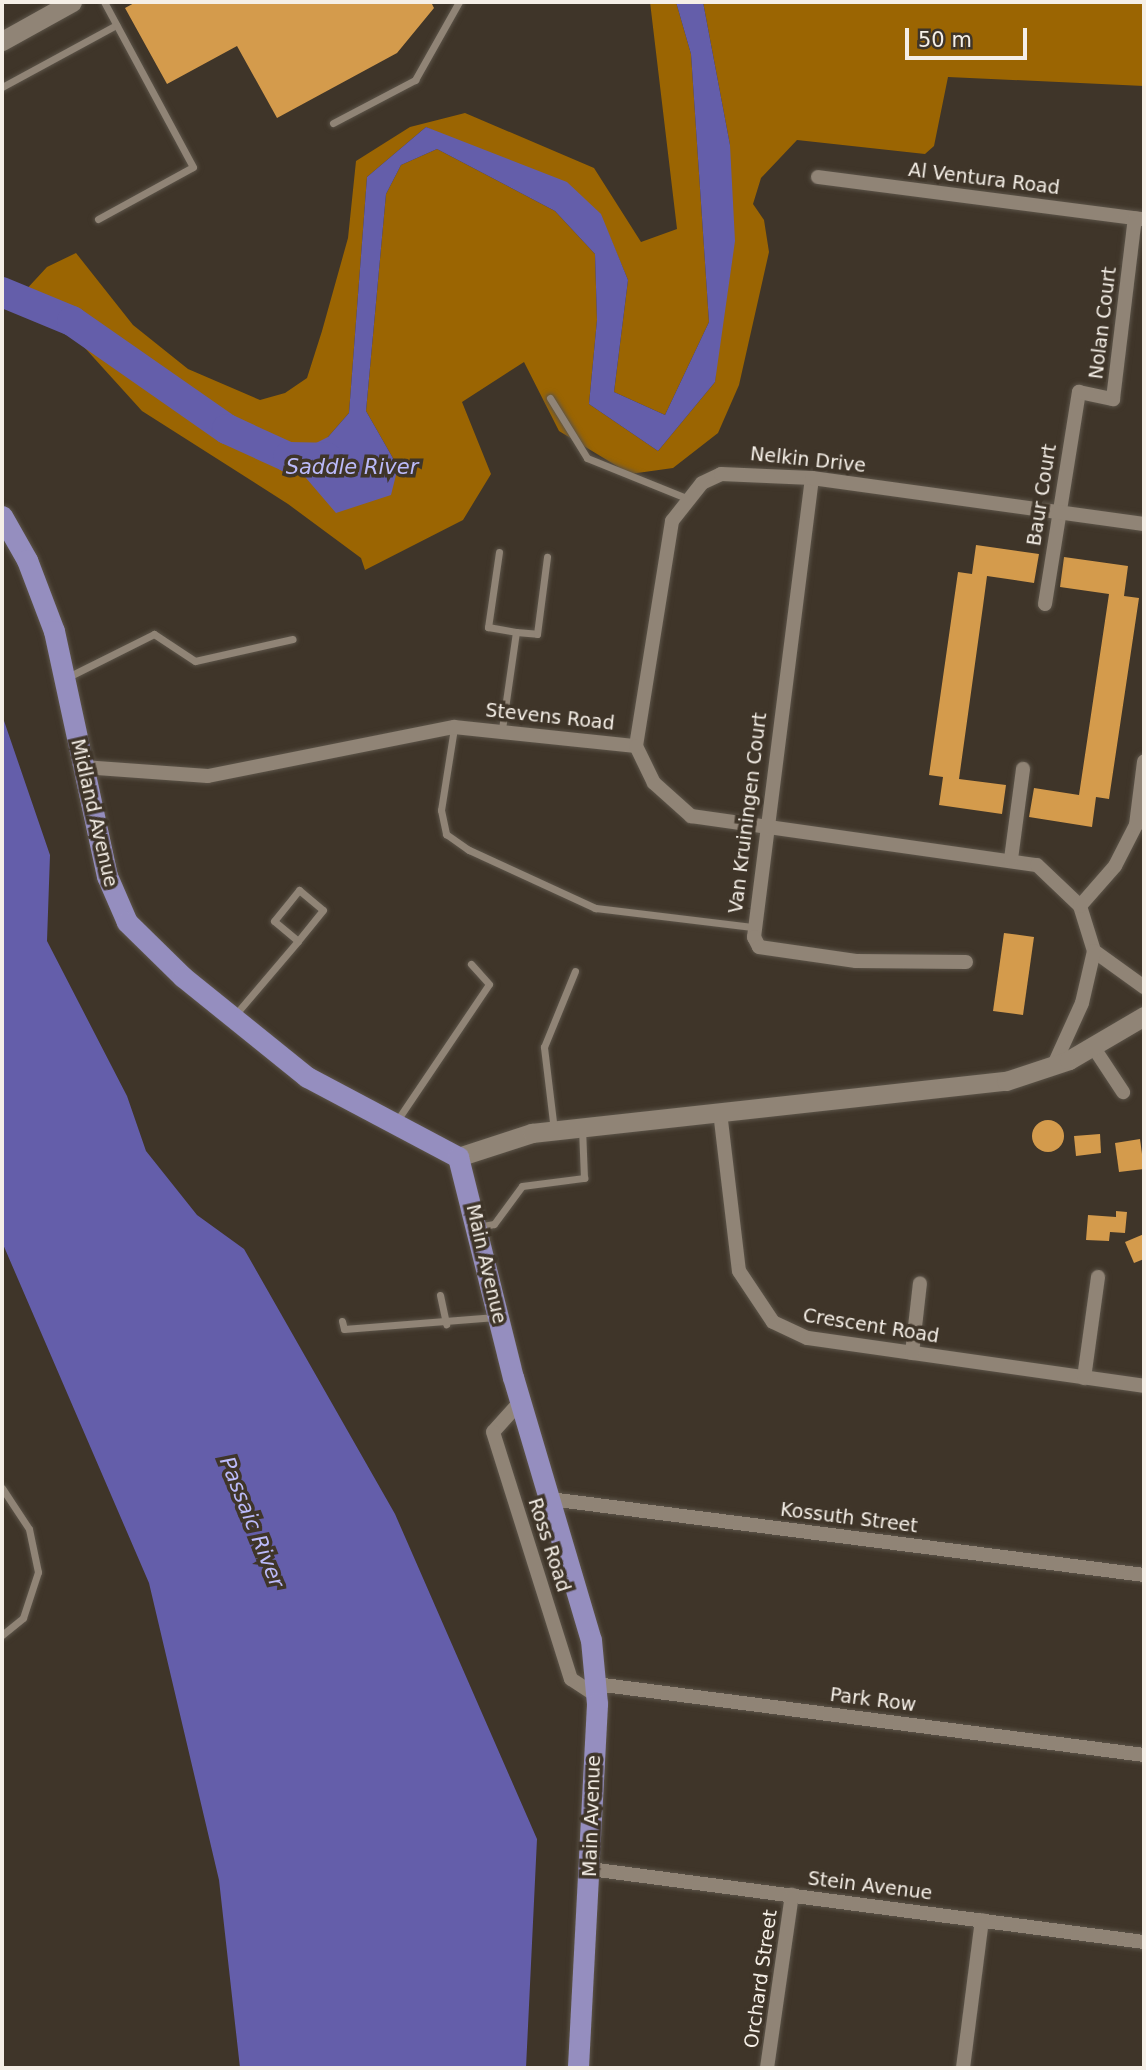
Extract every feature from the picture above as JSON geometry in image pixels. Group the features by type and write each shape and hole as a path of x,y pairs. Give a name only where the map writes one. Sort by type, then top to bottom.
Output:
{"main road":[{"name":"Midland Avenue","path":"2,516 41,592 64,678 107,876 127,922 232,1018 307,1077 394,1126 458,1157"},
{"name":"Main Avenue","path":"458,1157 478,1227 520,1402 582,1597 596,1689 590,1869 578,2068"}],"street":[{"path":"2,41 72,2"},
{"name":"Al Ventura Road","path":"818,177 1140,218"},
{"name":"Nolan Court","path":"1079,392 1112,399 1140,218"},
{"name":"Baur Court","path":"1045,604 1079,392"},
{"name":"Nelkin Drive","path":"686,498 702,483 743,470 1144,524"},
{"name":"Van Kruiningen Court","path":"813,478 753,926 759,947 856,961 966,962"},
{"path":"636,746 672,521 686,498"},
{"name":"Stevens Road","path":"83,767 208,776 454,727 502,729 636,746 654,783 691,816 1011,859 1049,871 1080,906 1094,951"},
{"path":"1080,906 1115,866 1136,825 1144,762"},
{"path":"1011,859 1023,769"},
{"path":"1053,1067 1082,1003 1094,951 1144,987"},
{"path":"458,1157 506,1139 582,1127 1006,1081 1053,1067 1094,1048 1144,1016"},
{"path":"1094,1048 1123,1092"},
{"name":"Crescent Road","path":"720,1112 739,1271 758,1307 808,1338 1144,1386"},
{"path":"1084,1378 1098,1277"},
{"path":"912,1353 920,1283"},
{"name":"Ross Road","path":"520,1402 493,1432 571,1679 596,1689"},
{"name":"Kossuth Street","path":"550,1499 1144,1575"},
{"name":"Park Row","path":"596,1689 1144,1755"},
{"name":"Stein Avenue","path":"590,1869 1144,1942"},
{"name":"Orchard Street","path":"767,2068 792,1895"},
{"path":"963,2068 982,1920"}],"lane":[{"path":"98,219 193,167 104,2"},
{"path":"333,123 415,80 459,2"},
{"path":"2,87 116,24"},
{"path":"550,398 587,458 686,498"},
{"path":"499,552 488,627 516,632 537,634 547,557"},
{"path":"502,729 516,632"},
{"path":"64,678 154,634 195,661 293,639"},
{"path":"454,727 441,810 446,835 469,850 595,908 753,926"},
{"path":"232,1018 298,941 323,911 299,891 274,921 298,941"},
{"path":"394,1126 489,984 471,964"},
{"path":"554,1131 544,1047 575,971"},
{"path":"478,1227 494,1224 522,1186 584,1178 582,1127"},
{"path":"440,1296 446,1324"},
{"path":"342,1321 344,1329 446,1324 498,1317"},
{"path":"2,1488 29,1529 38,1572 23,1618 2,1635"}],"shaded area":[{"path":"650,2 676,2 691,54 709,322 665,415 614,392 628,280 600,214 426,127 367,177 349,413 328,437 398,467 366,411 386,194 401,165 437,149 555,211 595,254 597,320 589,404 658,451 715,382 730,145 703,2 1144,2 1144,86 948,77 934,146 925,154 797,140 761,178 753,204 764,220 769,252 739,385 718,433 673,468 630,474 559,431 524,362 462,402 491,474 463,520 365,570 361,558 288,504 142,411 65,326 11,306 47,267 76,253 133,325 188,369 260,400 285,393 307,378 322,331 348,238 356,161 410,127 465,113 594,168 641,242 677,229"}],"water":[{"name":"Saddle River","path":"676,2 703,2 730,145 735,241 715,382 658,451 589,404 597,320 595,254 555,211 437,149 401,165 386,194 366,411 398,467 391,495 336,513 288,457 328,437 349,413 367,177 426,127 567,182 601,214 628,280 614,392 665,415 709,322 691,54"},
{"name":"Passaic River","path":"2,715 50,855 47,941 127,1096 146,1151 197,1215 244,1249 395,1514 537,1839 526,2068 240,2068 219,1880 149,1583 2,1242"}],"building":[{"path":"136,2 431,2 434,8 397,53 277,118 237,46 167,84 125,8"},
{"path":"976,545 1039,554 1034,583 987,576 959,779 1006,785 1002,814 939,805 943,777 929,775 958,572 972,574"},
{"path":"1064,557 1128,566 1124,596 1139,598 1109,799 1096,797 1092,827 1029,817 1034,788 1079,795 1109,594 1060,587"},
{"path":"1004,933 1034,937 1023,1015 993,1011"},
{"path":"1048,1120 1059,1125 1064,1136 1059,1147 1048,1152 1037,1147 1032,1136 1037,1125"},
{"path":"1100,1134 1101,1153 1076,1156 1074,1136"},
{"path":"1140,1139 1144,1169 1119,1172 1115,1143"},
{"path":"1116,1211 1127,1212 1125,1233 1110,1232 1109,1241 1086,1240 1088,1215 1116,1217"},
{"path":"1144,1234 1144,1259 1134,1263 1125,1242"}],"waterway":[{"name":"Saddle River","path":"2,292 72,321 227,429 288,457 327,458"}]}
